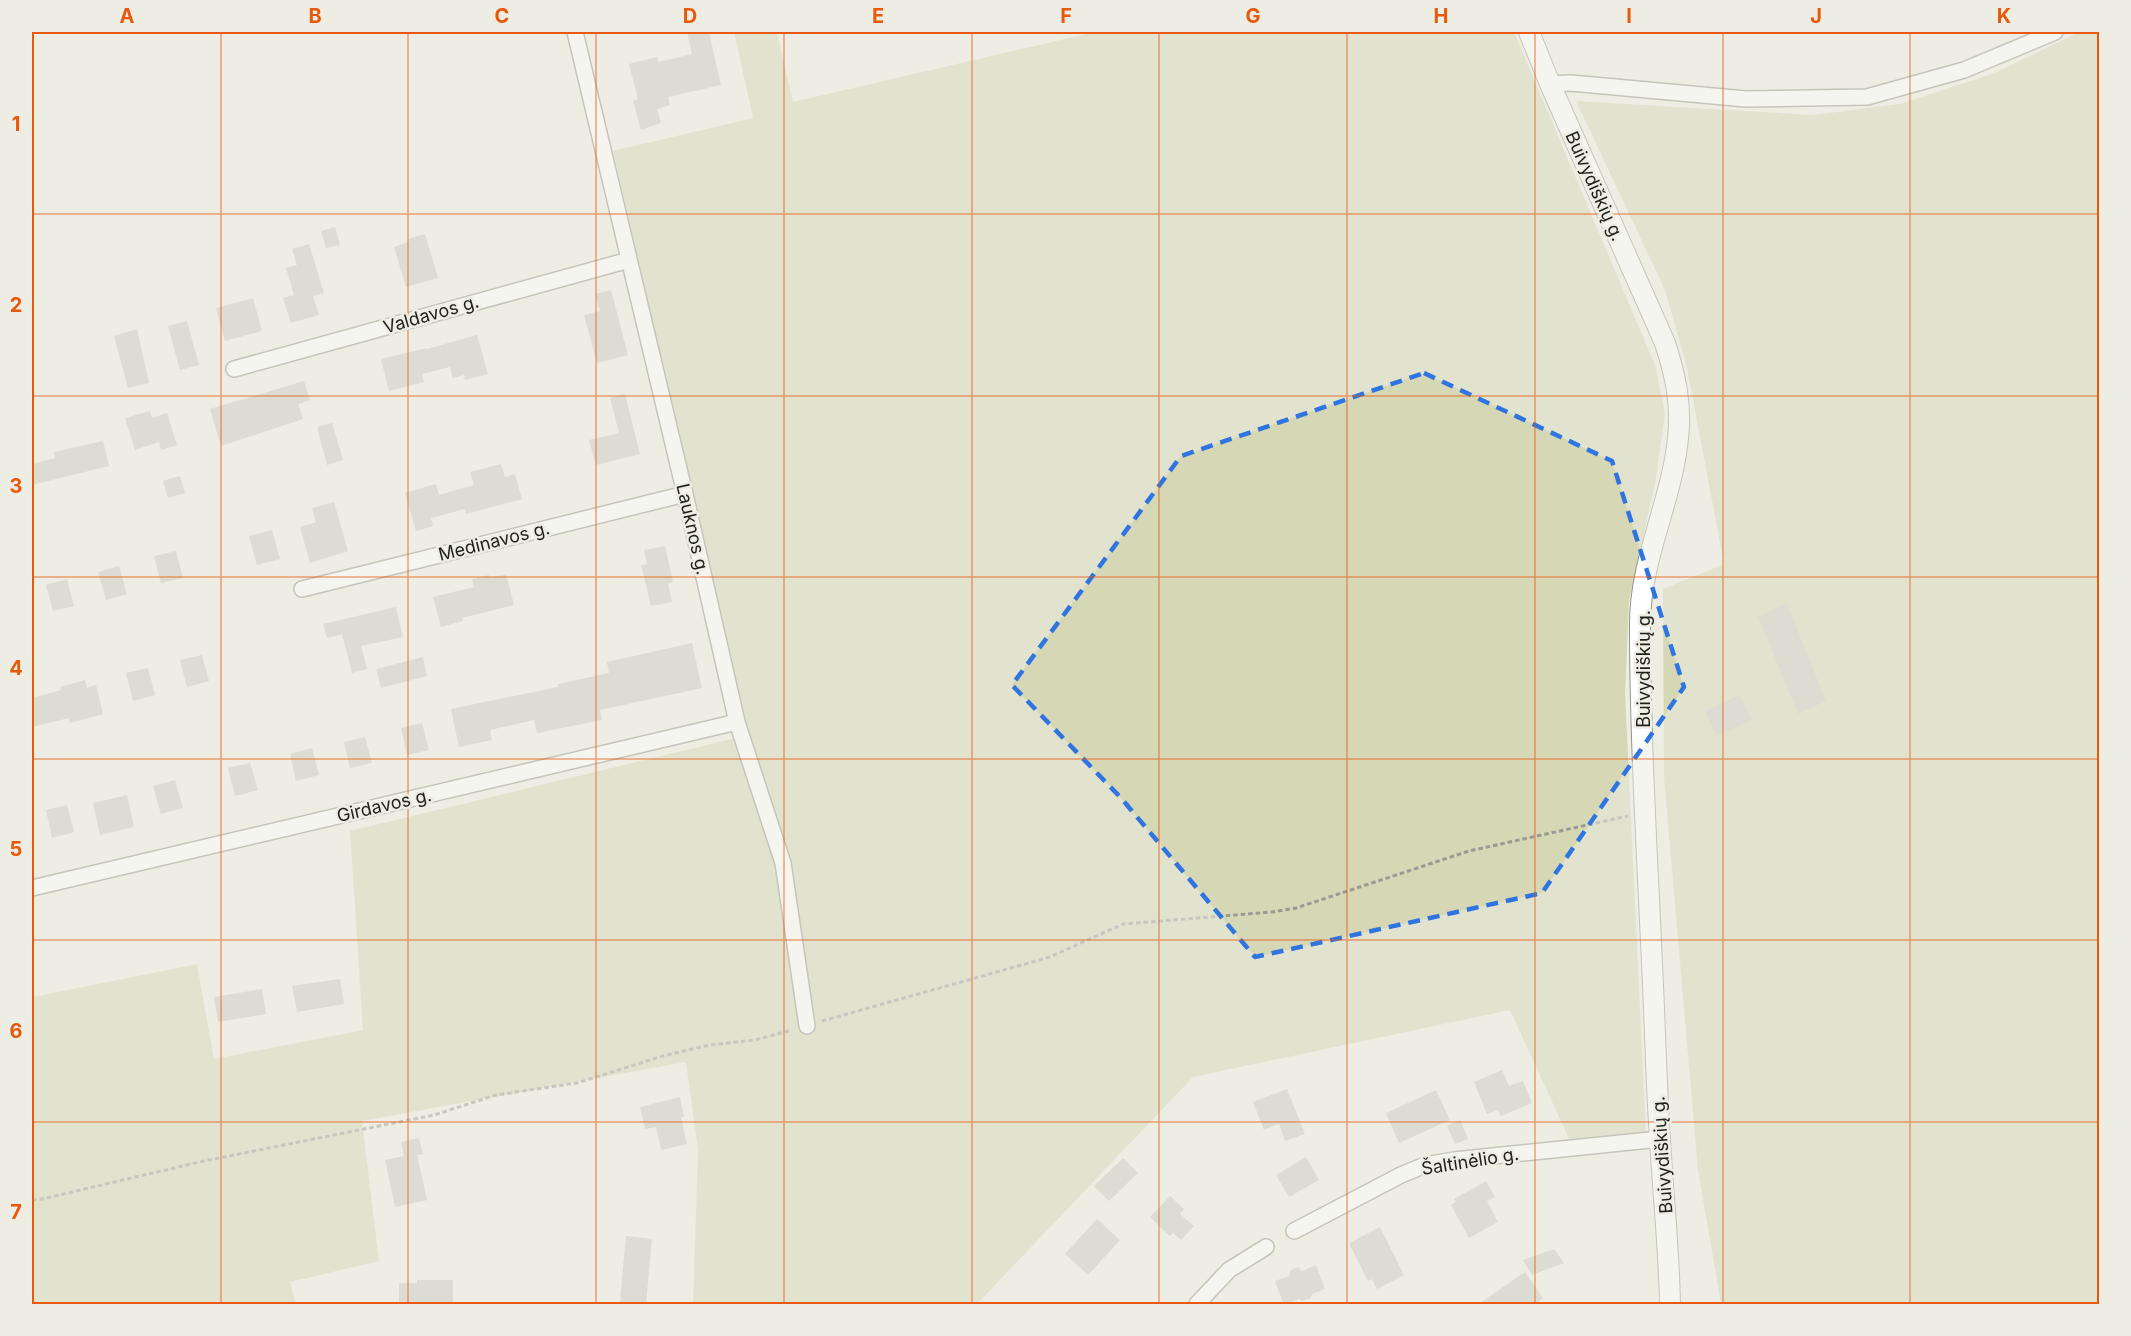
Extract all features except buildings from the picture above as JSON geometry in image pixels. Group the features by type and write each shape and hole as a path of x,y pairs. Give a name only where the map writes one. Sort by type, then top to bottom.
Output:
{"main road":[{"name":"Buivydiškių g.","path":"1529,32 1665,343 1676,377 1679,437 1674,466 1646,573 1640,620 1645,813 1670,1305"}],"street":[{"name":"Lauknos g.","path":"575,32 737,722 783,863 807,1026"},
{"path":"1550,84 1571,83 1746,99 1867,96 1964,70 2055,32"},
{"name":"Valdavos g.","path":"234,369 629,260"},
{"name":"Medinavos g.","path":"302,589 685,494"},
{"name":"Girdavos g.","path":"32,888 737,722"},
{"name":"Šaltinėlio g.","path":"1294,1231 1401,1175 1425,1165 1660,1139"},
{"path":"1197,1305 1229,1270 1266,1247"}],"path":[{"path":"32,1200 204,1161 434,1115 496,1095 577,1083 663,1056 709,1045 755,1040 1050,957 1123,924 1296,908 1469,851 1645,813"}],"highlighted area":[{"path":"1424,373 1612,461 1684,687 1542,893 1255,957 1121,798 1012,685 1181,456"}],"green space":[{"path":"734,32 777,32 793,102 1095,32 1514,32 1655,365 1665,413 1656,479 1629,601 1625,694 1646,1134 1570,1141 1510,1010 1193,1077 977,1304 693,1304 698,1150 686,1062 362,1121 379,1261 290,1282 296,1304 32,1304 32,997 197,964 214,1059 363,1030 350,831 748,735 613,151 753,118"},
{"path":"2079,32 2099,32 2099,1304 1721,1304 1698,1170 1664,778 1663,589 1724,564 1687,368 1665,290 1576,101 1813,115 1900,104 1995,73"}]}
